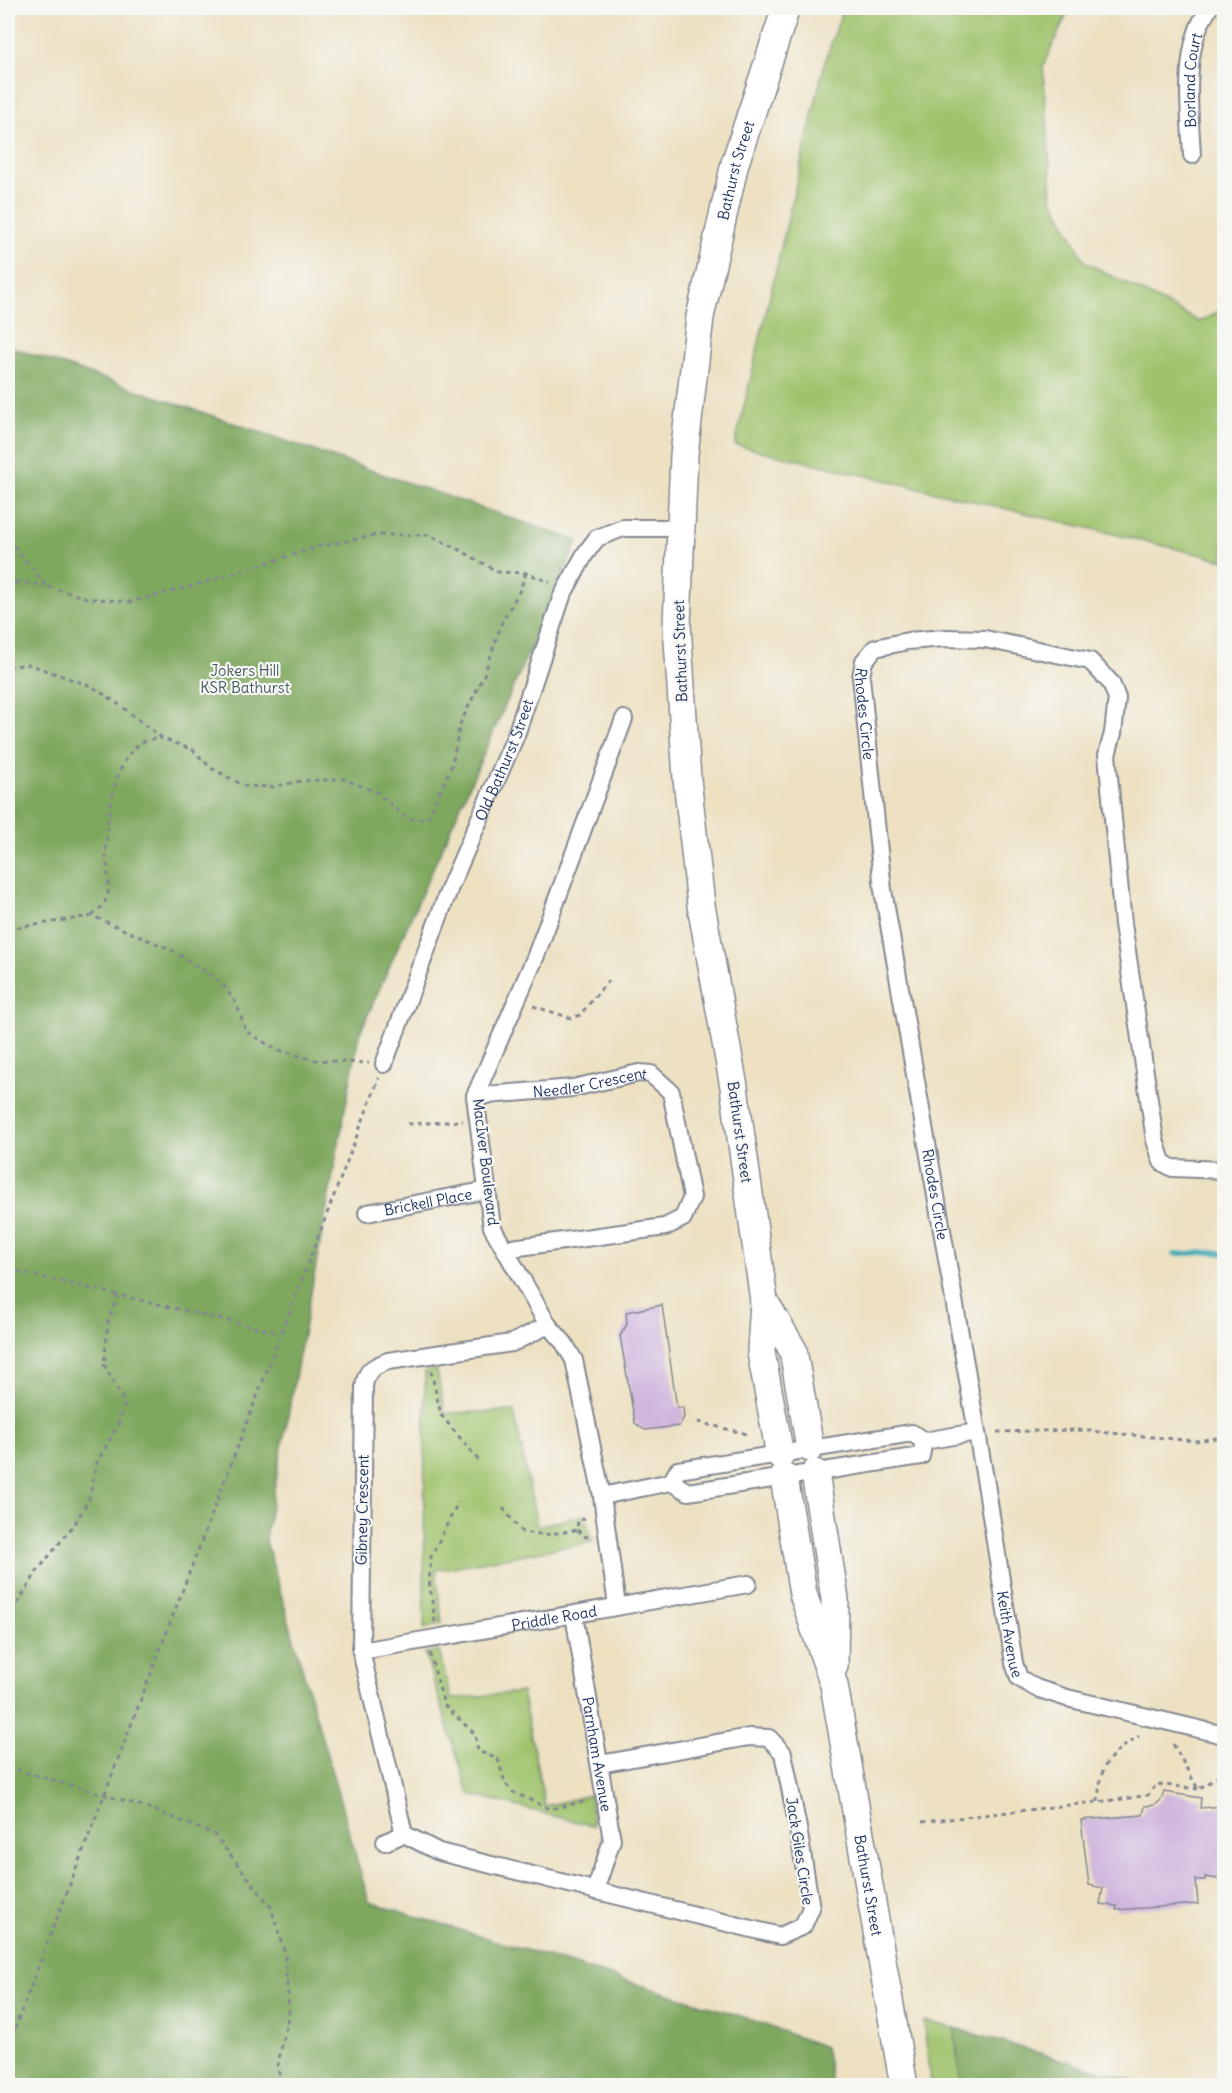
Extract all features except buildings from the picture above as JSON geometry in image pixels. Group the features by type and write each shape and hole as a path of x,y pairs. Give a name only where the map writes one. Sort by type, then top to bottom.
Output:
{"main road":[{"name":"Bathurst Street","path":"786,8 735,163 700,317 684,455 677,625 687,779 701,905 734,1087 764,1301 761,1352 803,1594 834,1685 904,2085"},
{"name":"Bathurst Street","path":"764,1301 793,1350 835,1599 834,1685"}],"street":[{"name":"Borland Court","path":"1192,155 1189,102 1192,54 1198,29 1209,8"},
{"name":"Old Bathurst Street","path":"384,1064 450,887 516,735 566,588 597,538 623,528 680,528"},
{"name":"Rhodes Circle","path":"976,1432 883,890 861,676 864,661 875,648 908,641 945,638 985,639 1090,661 1111,683 1117,698 1113,733 1107,755 1119,890 1155,1140 1162,1162 1172,1168 1224,1170"},
{"name":"MacIver Boulevard","path":"617,1606 602,1496 574,1360 564,1343 548,1325 492,1227 475,1096 561,890 583,825 624,719"},
{"name":"Needler Crescent","path":"475,1096 573,1088 639,1073 651,1074 671,1092 692,1197 683,1218 665,1227 504,1249"},
{"name":"Brickell Place","path":"367,1213 488,1190"},
{"name":"Gibney Crescent","path":"404,1834 361,1652 366,1374 373,1367 388,1361 512,1343 548,1325"},
{"path":"602,1496 671,1482 688,1492 912,1433 924,1441 976,1432"},
{"name":"Keith Avenue","path":"976,1432 1014,1663 1019,1677 1036,1688 1068,1698 1224,1735"},
{"path":"671,1482 678,1470 782,1466 812,1461 921,1456 924,1441"},
{"name":"Priddle Road","path":"361,1652 748,1584"},
{"name":"Parnham Avenue","path":"574,1615 612,1840 595,1891"},
{"name":"Jack Giles Circle","path":"595,1891 780,1936 803,1926 811,1908 783,1753 769,1738 749,1737 600,1764"},
{"path":"385,1842 404,1834 439,1852 595,1891"}],"path":[{"path":"8,579 46,586 87,598 130,602 196,585 320,546 377,536 429,535 498,572 526,573 566,588"},
{"path":"8,539 46,586"},
{"path":"8,667 28,664 93,687 162,738 193,750 211,768 245,786 273,787 300,782 344,779 377,792 406,818 418,820 428,817 452,765 460,724 484,675 502,622 520,590 526,573"},
{"path":"8,605 16,581"},
{"path":"92,916 103,906 108,893 107,828 116,779 136,747 148,740 162,738"},
{"path":"8,929 92,916 172,950 222,983 237,1005 246,1031 275,1049 315,1060 384,1064 8,2046"},
{"path":"516,1001 571,1018 580,1016 611,977"},
{"path":"408,1124 479,1120"},
{"path":"8,1269 281,1333"},
{"path":"8,1619 38,1570 76,1522 90,1499 97,1462 118,1425 125,1403 104,1365 108,1322 118,1295"},
{"path":"427,1356 441,1415 480,1462"},
{"path":"698,1422 747,1434"},
{"path":"997,1431 1078,1430 1196,1441 1224,1437"},
{"path":"458,1502 431,1557 429,1579 432,1639 444,1705 475,1734 478,1751 498,1759 505,1783 513,1792 550,1809 605,1797"},
{"path":"503,1508 522,1532 545,1535 577,1530 578,1520 604,1516"},
{"path":"1098,1802 1099,1780 1104,1764 1115,1752 1138,1736"},
{"path":"1173,1744 1198,1789"},
{"path":"8,1767 146,1807 214,1834 271,1907 285,1954 289,2013 277,2067 286,2085"},
{"path":"922,1822 1148,1796 1157,1784 1198,1789 1224,1774"}],"green space":[{"path":"843,8 1070,8 1043,66 1052,198 1085,262 1200,322 1224,308 1224,560 735,445 824,65"},
{"name":"Jokers Hill KSR Bathurst","path":"8,346 578,541 359,1035 265,1538 369,1902 741,2016 825,2047 832,2085 8,2086"},
{"path":"436,1368 445,1413 514,1411 537,1526 584,1515 593,1542 436,1570 442,1623 424,1629 425,1372"},
{"path":"439,1651 451,1699 522,1692 545,1806 590,1795 593,1826 469,1794 425,1653"},
{"path":"924,2021 954,2028 1147,2085 930,2085"},
{"path":"954,2028 1147,2085 961,2085"}],"waterway":[{"path":"1175,1254 1216,1252 1224,1254"}]}
